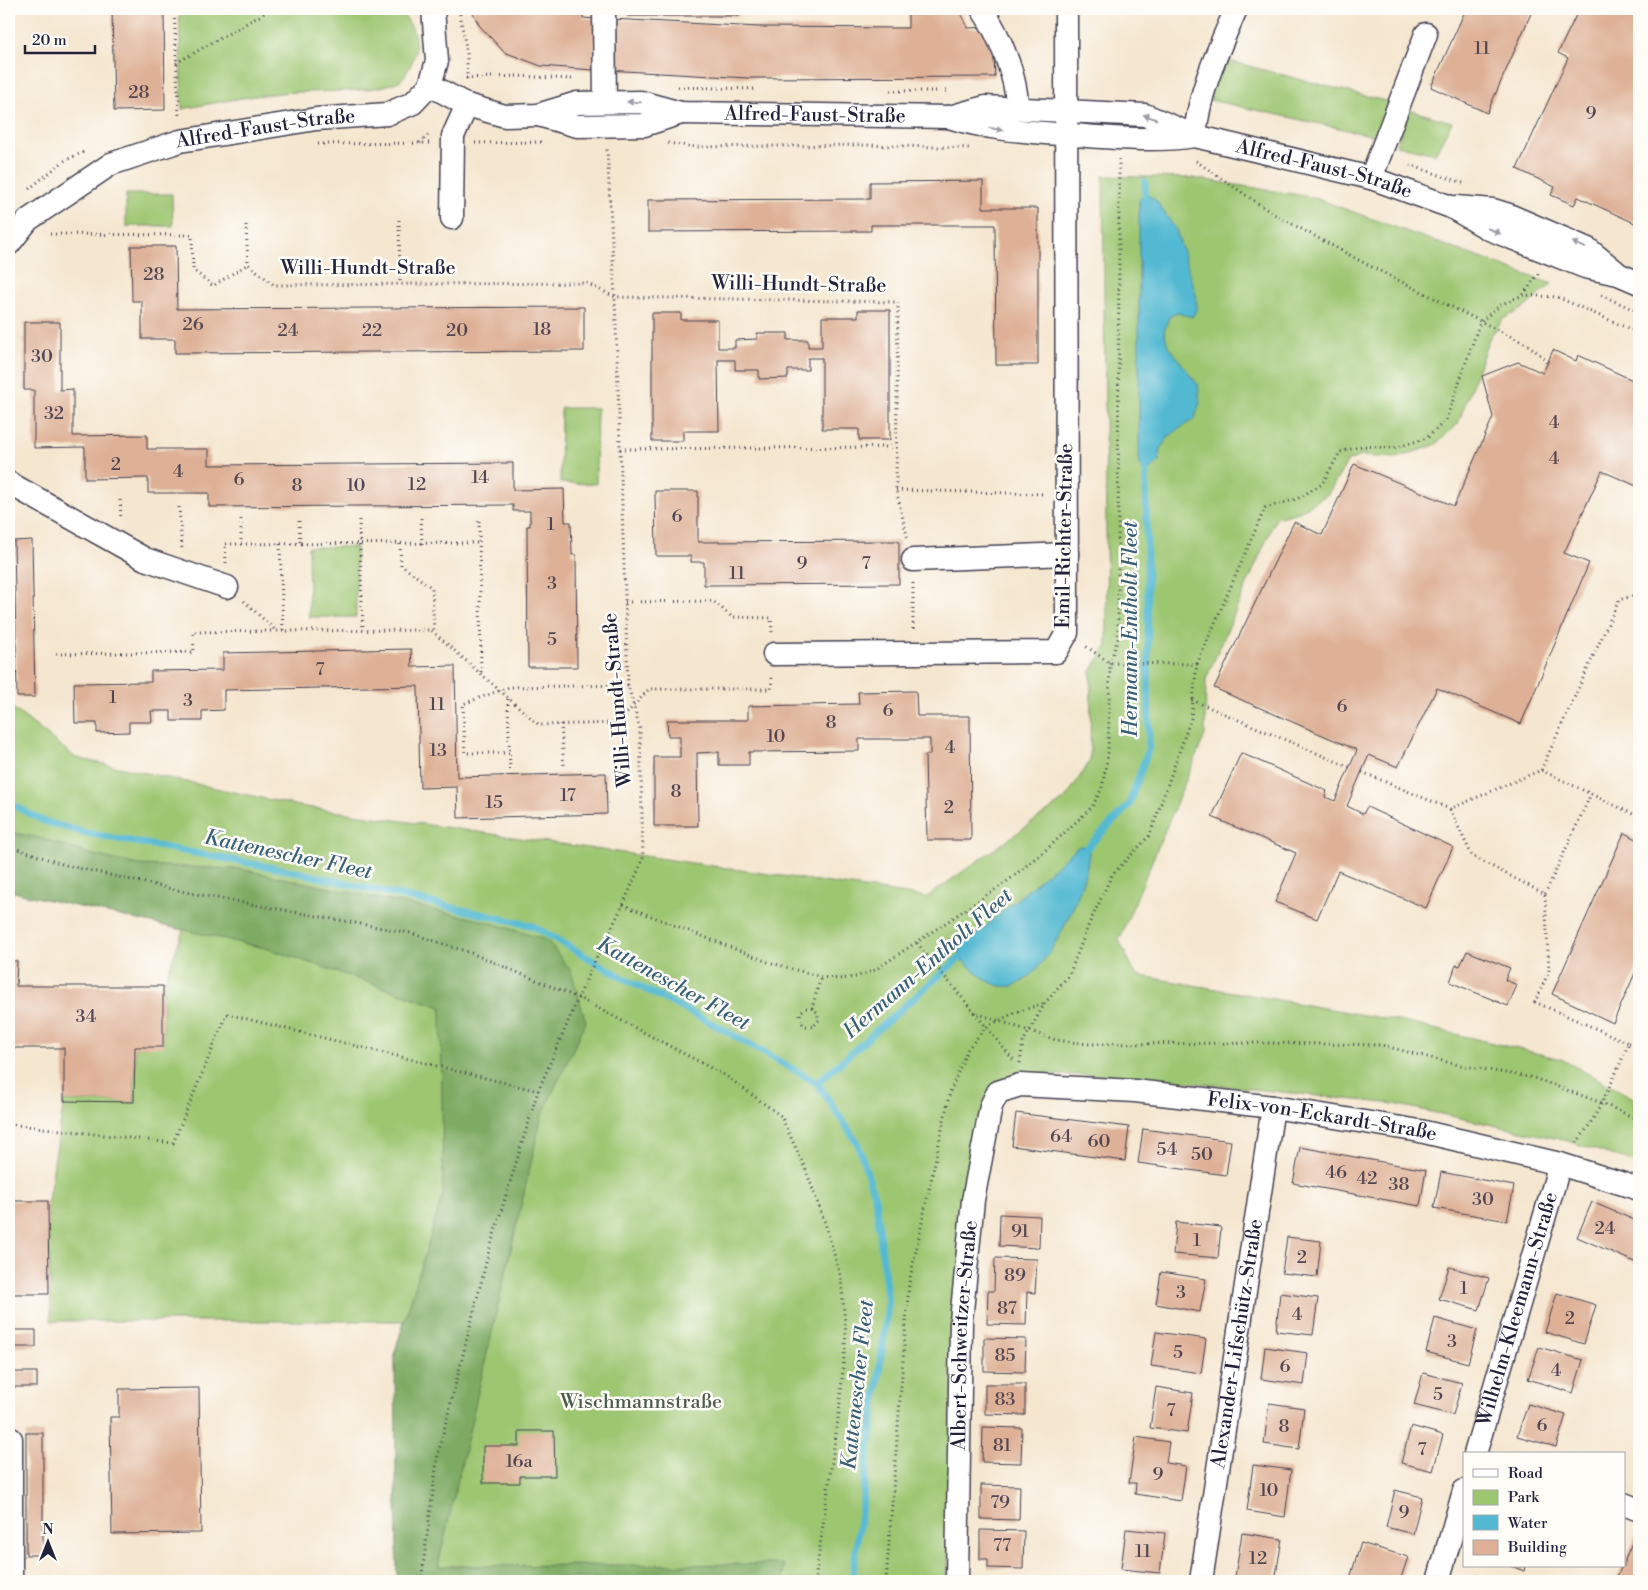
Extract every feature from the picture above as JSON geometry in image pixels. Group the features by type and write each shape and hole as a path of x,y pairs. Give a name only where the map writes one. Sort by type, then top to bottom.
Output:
{"street":[{"path":"430,86 437,61 433,9"},
{"path":"604,9 605,102"},
{"path":"982,9 993,26 1002,50 1017,92 1017,107"},
{"name":"Emil-Richter-Straße","path":"774,654 1056,652 1068,633 1066,494 1066,9"},
{"path":"1195,136 1197,114 1206,78 1236,9"},
{"path":"1372,178 1426,34"},
{"name":"Alfred-Faust-Straße","path":"9,244 28,220 111,164 180,141 316,119 387,114 413,103 430,86 467,104 505,116 538,115 577,103 605,102 641,102 681,113 949,117 985,107 1017,107 1145,115 1195,136 1372,178 1451,207 1489,229 1551,254 1585,267 1618,274 1639,283"},
{"path":"452,218 452,136 467,104"},
{"name":"Alfred-Faust-Straße","path":"538,115 577,126 606,126 644,125 681,113"},
{"name":"Alfred-Faust-Straße","path":"949,117 977,126 1010,131 1168,140 1195,136"},
{"name":"Alfred-Faust-Straße","path":"1451,207 1493,210 1510,215 1588,249 1618,274"},
{"path":"9,483 145,559 227,587"},
{"path":"913,560 1067,554"},
{"name":"Felix-von-Eckardt-Straße","path":"998,1092 1020,1085 1135,1091 1273,1107 1420,1131 1560,1164 1639,1189"},
{"name":"Albert-Schweitzer-Straße","path":"957,1581 961,1321 973,1200 991,1106 998,1092"},
{"name":"Alexander-Lifschütz-Straße","path":"1201,1581 1273,1107"},
{"name":"Wilhelm-Kleemann-Straße","path":"1476,1452 1560,1164"},
{"path":"11,1439 11,1581"},
{"path":"1438,1581 1463,1494"},
{"path":"1626,1505 1639,1510"}],"path":[{"path":"174,9 179,117"},
{"path":"176,62 272,9"},
{"name":"Willi-Hundt-Straße","path":"606,126 615,297 628,685 640,729 643,859 623,905"},
{"path":"1195,136 1196,161"},
{"path":"312,144 549,142"},
{"path":"665,142 695,147 864,145 979,149"},
{"path":"421,1581 438,1454 489,1251 538,1091 590,971 623,905 768,962 838,979 856,977 875,970 1005,883 1047,849 1092,807 1102,788 1108,755 1110,663 1118,638 1118,184 1119,156 1128,156"},
{"path":"1186,160 1205,163"},
{"path":"1196,161 1272,213 1480,322 1528,345 1543,357 1547,364"},
{"path":"399,220 400,284"},
{"path":"50,234 192,235 193,270 214,286 248,264 246,226"},
{"path":"43,240 55,229"},
{"path":"1523,295 1551,254"},
{"name":"Willi-Hundt-Straße","path":"248,264 274,285 586,283 615,297 898,302 896,490 913,560 914,653"},
{"path":"1595,293 1639,312"},
{"path":"917,943 1020,1068 1023,1042 1045,1003 1069,975 1089,924 1112,876 1150,835 1191,718 1197,664 1265,508 1297,499 1322,484 1340,452 1362,446 1394,448 1427,438 1446,420 1480,322 1502,304 1523,295 1557,297 1639,333"},
{"path":"620,449 896,447"},
{"path":"896,490 1066,494"},
{"path":"179,507 184,572"},
{"path":"421,518 422,544"},
{"path":"241,519 241,544"},
{"path":"359,520 363,630"},
{"path":"480,520 481,675"},
{"path":"299,521 300,544"},
{"path":"276,631 258,612 227,587 224,544 480,544"},
{"path":"280,544 283,631"},
{"path":"400,544 401,565 432,588 434,633"},
{"path":"1450,809 1541,770 1619,600 1639,594"},
{"path":"56,654 194,652 193,632 431,630 539,725 618,723 649,689 771,689 774,654 771,618 732,617 713,601 624,602"},
{"path":"1068,633 1110,663 1197,664"},
{"path":"510,753 465,753 463,704 508,687 628,685"},
{"path":"508,699 510,771"},
{"path":"1192,700 1349,767"},
{"path":"561,724 564,767"},
{"path":"1541,770 1639,817"},
{"path":"1362,772 1450,809 1472,856 1545,894"},
{"path":"1591,794 1545,894 1549,971 1535,1002 1629,1043 1639,1044"},
{"path":"9,846 65,865 190,893 410,933 471,953 579,998 726,1076 781,1116 805,1168 825,1223 841,1278 846,1335 839,1412 815,1581"},
{"path":"812,1008 821,976"},
{"path":"886,1581 909,1283 950,1092 967,1050 986,1027 1045,1003"},
{"path":"805,1008 812,1008 817,1012 819,1020 813,1027 804,1026 800,1021 800,1014 805,1008"},
{"path":"973,1012 1056,1040 1088,1044 1268,1043 1381,1045 1454,1064 1534,1078 1602,1103 1639,1120"},
{"path":"9,1124 173,1143 227,1014 538,1091"},
{"path":"1560,1164 1586,1132 1602,1103 1629,1043"}],"green space":[{"path":"179,9 398,9 413,30 416,46 415,54 403,78 387,85 358,90 269,94 182,109"},
{"path":"1221,59 1389,102 1379,137 1210,100"},
{"path":"1409,110 1452,122 1435,154 1396,145"},
{"name":"Wischmannstraße","path":"1103,176 1193,178 1312,197 1552,284 1524,308 1503,319 1489,339 1458,424 1435,445 1397,458 1361,456 1348,461 1328,494 1299,512 1276,518 1206,679 1205,735 1119,940 1136,975 1404,1022 1561,1059 1639,1101 1639,1164 1568,1141 1394,1104 1120,1075 1031,1075 985,1098 947,1581 397,1578 395,1352 404,1321 51,1321 48,1201 64,1101 134,1102 135,1047 163,1046 163,986 183,930 9,891 9,705 76,758 299,806 927,897 1065,799 1090,761 1091,671 1107,646"},
{"path":"126,194 172,194 173,226 126,226"},
{"path":"561,408 597,408 596,484 560,483"},
{"path":"308,547 356,547 356,617 309,617"},
{"path":"9,832 44,839 89,854 139,865 241,869 481,920 547,940 571,971 586,1022 542,1115 438,1566 783,1564 783,1581 719,1581 719,1579 397,1578 395,1352 443,1194 441,1007 269,949 9,891"}],"water":[{"path":"1145,194 1155,199 1176,230 1196,294 1197,309 1192,317 1177,313 1169,317 1164,331 1168,346 1198,385 1200,402 1195,418 1168,437 1161,449 1159,461 1146,474 1140,466 1139,456 1139,200"},
{"path":"1079,846 1089,847 1088,862 1083,882 1064,926 1039,966 1025,979 1012,986 1004,986 989,982 959,958 959,949"}],"building":[{"path":"112,9 164,9 165,110 114,111"},
{"path":"471,9 583,9 583,18 597,19 593,70 541,66 504,52 479,25"},
{"path":"628,9 739,9 739,16 628,16"},
{"path":"908,9 959,9 968,28 992,27 995,77 748,78 606,70 611,19 759,27 908,28"},
{"path":"1466,9 1533,9 1487,113 1431,87"},
{"path":"1579,9 1639,9 1639,225 1578,197 1574,205 1551,195 1555,187 1517,169 1568,58 1558,53"},
{"path":"983,181 983,208 1038,208 1038,365 996,365 995,225 871,225 871,231 648,232 648,200 870,199 870,182"},
{"path":"131,246 176,246 177,309 584,307 584,351 175,353 175,339 142,339 142,301 132,301"},
{"path":"858,310 890,310 890,440 859,440 859,429 822,429 822,358 808,358 808,370 788,370 788,378 759,379 759,370 735,370 735,360 718,360 719,431 683,431 683,441 652,441 652,313 681,313 681,320 718,320 718,348 735,348 735,340 757,339 757,333 788,333 788,340 808,340 808,347 822,347 822,317 858,317"},
{"path":"24,322 60,322 60,390 73,389 73,436 147,435 147,449 209,449 209,465 513,463 513,490 564,489 565,522 571,522 572,555 576,555 577,667 528,667 527,526 530,526 530,511 513,511 513,505 209,507 209,493 148,493 148,478 85,479 85,447 34,448 34,390 24,390"},
{"path":"1553,350 1576,361 1578,355 1639,383 1639,487 1602,471 1564,553 1589,563 1521,724 1437,688 1398,767 1369,755 1347,806 1363,814 1367,807 1453,847 1426,908 1338,871 1317,919 1275,902 1296,853 1212,817 1241,753 1327,791 1325,797 1335,801 1357,750 1214,688 1294,522 1322,535 1354,464 1454,506 1493,417 1482,376 1518,362 1543,373"},
{"path":"655,491 698,491 698,542 899,541 899,584 704,585 704,562 691,562 691,556 656,556"},
{"path":"32,540 35,697 17,697 14,541"},
{"path":"411,649 412,667 455,666 457,777 606,773 607,814 458,818 457,787 420,788 418,686 224,690 224,710 202,711 202,721 171,721 171,711 151,711 152,722 129,722 129,732 97,733 97,723 75,723 74,683 151,682 151,671 223,670 223,653"},
{"path":"916,691 917,716 970,716 971,840 927,840 925,755 930,755 930,739 859,739 859,751 749,752 749,765 719,765 719,752 697,753 698,826 654,826 654,757 680,757 680,736 668,736 667,720 748,720 748,706 859,704 858,692"},
{"path":"1624,833 1639,840 1639,964 1613,1023 1552,994"},
{"path":"1467,951 1510,968 1505,980 1517,985 1508,1006 1450,982 1456,965 1460,966"},
{"path":"9,961 17,961 16,986 163,986 163,1047 135,1047 134,1102 64,1101 64,1048 9,1048"},
{"path":"1016,1113 1129,1127 1125,1161 1012,1146"},
{"path":"1143,1129 1231,1141 1226,1175 1138,1163"},
{"path":"1300,1147 1426,1170 1420,1206 1293,1183"},
{"path":"1441,1172 1514,1186 1507,1221 1434,1208"},
{"path":"9,1201 48,1201 49,1294 9,1294"},
{"path":"1592,1202 1639,1222 1639,1264 1577,1237"},
{"path":"1000,1214 1040,1216 1039,1248 999,1246"},
{"path":"1176,1222 1221,1227 1218,1258 1173,1254"},
{"path":"1287,1237 1321,1241 1317,1277 1282,1273"},
{"path":"995,1258 1037,1259 1035,1293 1027,1292 1026,1325 987,1324 988,1291 994,1291"},
{"path":"1449,1267 1489,1278 1479,1310 1439,1299"},
{"path":"1161,1272 1206,1279 1200,1312 1156,1304"},
{"path":"1280,1293 1318,1298 1313,1335 1276,1331"},
{"path":"1557,1293 1596,1305 1584,1344 1545,1332"},
{"path":"1435,1318 1477,1330 1468,1363 1426,1352"},
{"path":"9,1330 36,1330 36,1347 11,1347 11,1372 37,1372 37,1387 12,1387 12,1417 9,1417"},
{"path":"1156,1332 1206,1339 1201,1373 1151,1366"},
{"path":"984,1338 1026,1339 1025,1372 984,1371"},
{"path":"1265,1347 1308,1353 1304,1385 1261,1379"},
{"path":"1539,1347 1583,1360 1573,1393 1528,1379"},
{"path":"1423,1373 1462,1383 1453,1415 1414,1405"},
{"path":"985,1384 1025,1384 1025,1415 985,1414"},
{"path":"1156,1387 1193,1393 1187,1433 1150,1428"},
{"path":"199,1388 201,1533 112,1534 110,1417 119,1417 119,1389"},
{"path":"1269,1403 1304,1408 1299,1449 1264,1444"},
{"path":"1528,1404 1566,1415 1556,1447 1517,1436"},
{"path":"1411,1426 1443,1435 1433,1471 1401,1463"},
{"path":"983,1427 1022,1428 1021,1463 982,1462"},
{"path":"519,1431 554,1431 555,1476 520,1476 520,1483 483,1483 483,1446 519,1446"},
{"path":"26,1433 43,1433 43,1555 26,1555"},
{"path":"1136,1437 1169,1442 1166,1463 1186,1466 1181,1501 1135,1494 1136,1483 1129,1483"},
{"path":"1253,1465 1291,1470 1285,1517 1247,1511"},
{"path":"981,1485 1020,1486 1019,1520 981,1519"},
{"path":"1395,1490 1422,1497 1413,1534 1386,1527"},
{"path":"1126,1529 1165,1533 1160,1573 1121,1569"},
{"path":"980,1530 1024,1531 1023,1569 988,1568 988,1559 980,1559"},
{"path":"1242,1533 1282,1539 1275,1581 1235,1577"},
{"path":"1635,1536 1639,1538 1639,1581 1615,1581 1621,1568 1626,1568 1626,1556"},
{"path":"1361,1543 1408,1557 1400,1581 1349,1581"},
{"path":"1476,1575 1496,1581 1474,1581"}],"waterway":[{"name":"Hermann-Entholt Fleet","path":"1145,182 1145,202"},
{"name":"Hermann-Entholt Fleet","path":"1083,852 1129,805 1149,747 1146,465"},
{"name":"Kattenescher Fleet","path":"9,803 43,821 86,833 292,871 533,926 625,979 717,1026 817,1083 858,1144 876,1202 888,1304 852,1581"},
{"name":"Hermann-Entholt Fleet","path":"817,1083 965,953"}]}
